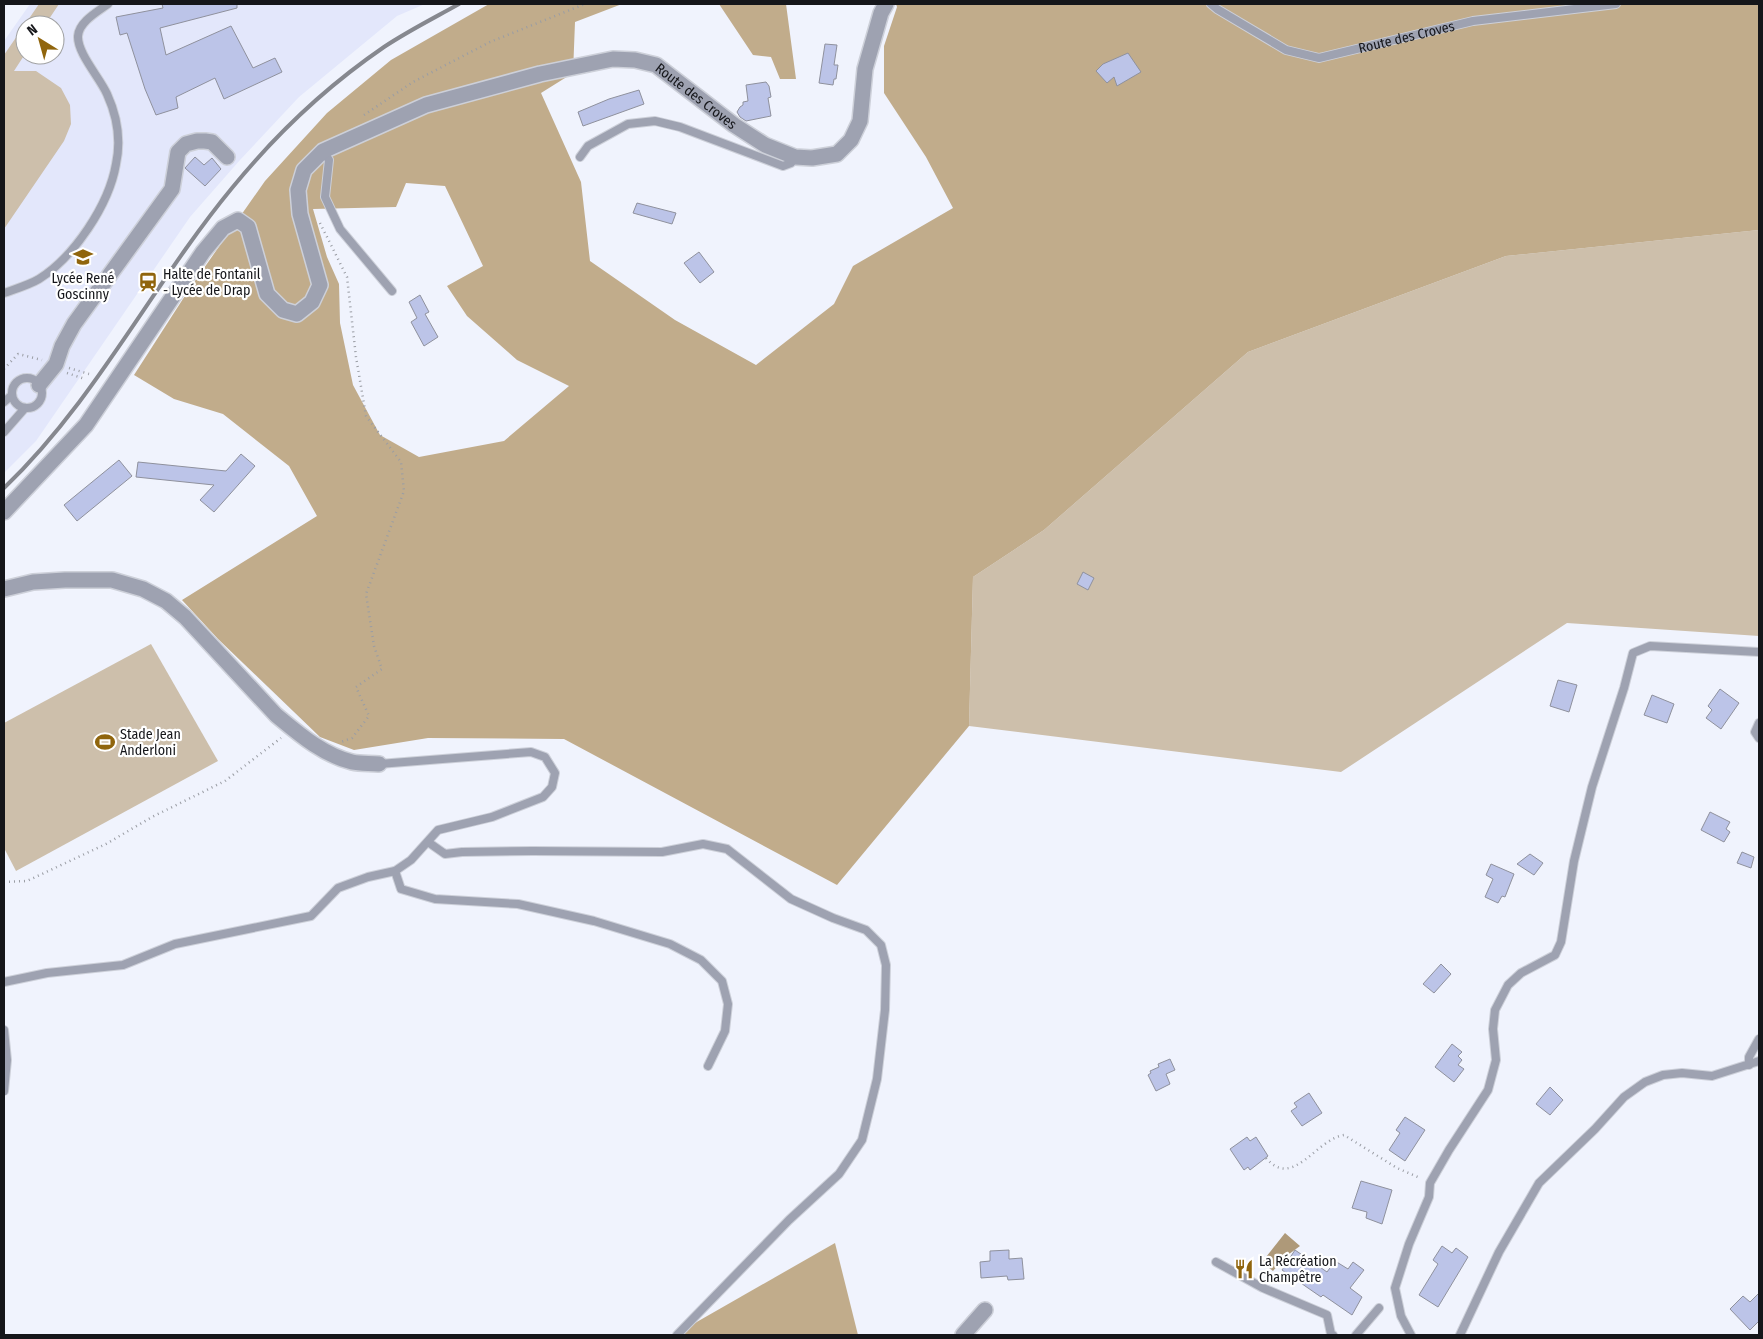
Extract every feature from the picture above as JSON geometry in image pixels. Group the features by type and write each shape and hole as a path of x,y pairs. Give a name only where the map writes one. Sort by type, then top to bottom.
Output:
{"street":[{"name":"Route des Croves","path":"4,512 86,425 203,252 223,228 238,220 248,227 267,294 283,310 297,314 312,302 320,285 300,214 298,190 304,170 323,151 426,105 540,74 613,59 635,60 656,65 734,125 765,145 795,156 812,158 837,154 851,140 860,121 866,69 881,13 886,4"},
{"path":"39,385 62,368 62,346 74,324 172,189 178,152 186,144 205,141 212,142 228,157"},
{"path":"4,588 33,582 112,580 143,589 166,601 185,618 276,715 293,729 321,749 352,762 379,764"},
{"path":"963,1335 985,1310"}],"lane":[{"path":"4,293 38,280 69,254 86,232 106,196 116,166 119,140 115,117 107,93 78,45 78,35 81,26 108,4"},
{"name":"Route des Croves","path":"1211,4 1286,50 1319,58 1473,21 1616,4"},
{"path":"580,157 588,146 628,124 655,121 680,127 783,166 791,163 795,156"},
{"path":"323,151 329,160 325,197 340,229 392,292"},
{"path":"22,379 32,379 39,385 41,394 38,403 29,408 16,404 12,395 14,385 22,379"},
{"path":"4,402 12,395"},
{"path":"4,432 25,408"},
{"path":"1411,1335 1401,1316 1395,1288 1409,1244 1429,1197 1430,1184 1449,1150 1488,1090 1496,1060 1493,1029 1494,1010 1508,985 1521,973 1555,955 1562,942 1574,861 1592,787 1624,688 1633,653 1650,646 1759,652"},
{"path":"1759,723 1755,732 1759,738"},
{"path":"4,982 47,973 123,965 175,944 311,916 338,888 368,877 395,871 411,860 438,830 492,817 543,797 552,787 555,774 545,757 531,752 379,764"},
{"path":"428,842 445,854 533,851 662,852 703,844 727,849 791,899 833,918 866,930 881,945 886,965 885,1010 877,1078 862,1140 839,1174 789,1220 677,1335"},
{"path":"395,871 401,889 436,899 518,904 594,922 670,944 701,960 722,982 728,1004 726,1031 708,1066"},
{"path":"4,1030 7,1060 4,1092"},
{"path":"1749,1065 1749,1057 1759,1039"},
{"path":"1460,1335 1500,1252 1539,1183 1595,1129 1624,1097 1645,1082 1663,1075 1682,1073 1712,1076 1759,1061"},
{"path":"1216,1262 1263,1288 1326,1315 1331,1334 1333,1335"},
{"path":"1356,1335 1379,1308"}],"path":[{"path":"359,118 414,82 490,42 585,4"},
{"path":"320,223 347,277 356,357 366,416 401,462 404,492 366,594 374,646 382,669 356,687 369,716 352,738 321,749"},
{"path":"4,369 18,354 62,368 89,374"},
{"path":"62,368 85,379"},
{"path":"4,882 28,881 106,844 152,817 225,781 293,729"},
{"path":"1266,1158 1273,1167 1283,1170 1294,1167 1335,1137 1344,1135 1398,1168 1430,1184"}],"shaded area":[{"name":"Lycée René Goscinny","path":"30,4 425,4 397,16 299,97 240,160 190,217 36,441 4,473 4,41 15,25 15,65 65,65 65,15 22,15"},
{"path":"39,4 59,4 52,15 31,15"},
{"path":"489,4 622,4 575,22 573,73 541,93 581,182 590,261 675,320 756,365 834,304 853,266 953,208 926,157 884,93 884,46 897,7 896,4 1759,4 1759,230 1506,256 1248,352 1044,530 973,577 969,726 837,885 564,739 428,738 354,750 320,737 218,639 182,600 317,516 289,466 223,414 174,399 134,375 190,288 265,181 327,113 391,60","holes":["406,183 445,186 483,266 447,286 467,316 517,360 569,386 504,441 419,457 380,435 353,385 340,323 339,284 327,257 313,209 396,207"]},
{"path":"719,4 786,4 796,79 780,79 771,57 753,55"},
{"path":"15,39 15,65 18,65 14,71 36,71 61,88 70,105 71,124 64,141 4,229 4,55"},
{"path":"1759,230 1759,636 1567,623 1341,772 969,726 973,577 1044,530 1248,352 1506,256"},
{"name":"Stade Jean Anderloni","path":"151,644 218,761 16,871 4,848 4,723"},
{"path":"1285,1233 1300,1246 1285,1257 1273,1271 1262,1262"},
{"path":"835,1243 858,1335 674,1335"}],"building":[{"path":"162,4 237,4 237,8 160,28 166,55 231,26 253,68 275,58 282,72 224,99 215,78 176,97 178,108 156,115 145,89 127,33 120,35 116,17 163,8"},
{"path":"825,44 837,45 834,65 838,65 833,85 819,83"},
{"path":"1128,53 1141,72 1117,86 1114,77 1107,83 1096,71 1103,64"},
{"path":"766,82 769,86 771,97 768,98 771,116 746,121 737,112 743,105 743,102 748,101 746,85"},
{"path":"639,90 644,104 583,126 578,112 609,99"},
{"path":"195,157 204,165 212,158 221,169 205,186 185,168"},
{"path":"637,203 676,213 672,224 633,213"},
{"path":"699,252 714,272 700,283 684,263"},
{"path":"420,295 429,312 425,314 438,337 424,346 411,322 417,318 409,302"},
{"path":"241,454 255,466 214,512 200,500 214,485 136,477 138,462 226,471"},
{"path":"119,460 132,476 77,521 64,505"},
{"path":"1083,572 1094,578 1088,590 1077,584"},
{"path":"1558,680 1577,685 1569,712 1550,706"},
{"path":"1720,689 1739,703 1721,729 1706,718 1712,710 1708,706"},
{"path":"1652,695 1674,704 1667,723 1644,715"},
{"path":"1710,812 1730,822 1726,829 1730,832 1724,842 1701,830"},
{"path":"1742,852 1754,857 1751,868 1737,863"},
{"path":"1530,854 1543,863 1534,875 1517,864"},
{"path":"1491,864 1514,874 1505,897 1502,896 1498,903 1485,897 1493,879 1486,875"},
{"path":"1441,964 1451,974 1434,993 1423,984"},
{"path":"1452,1044 1462,1052 1458,1056 1462,1060 1458,1065 1464,1069 1454,1082 1435,1067"},
{"path":"1170,1059 1175,1070 1166,1074 1170,1084 1156,1091 1148,1075 1151,1073 1150,1071 1159,1067 1158,1064"},
{"path":"1550,1087 1563,1100 1550,1115 1536,1104"},
{"path":"1309,1093 1322,1113 1302,1126 1291,1111 1297,1107 1294,1103"},
{"path":"1405,1117 1425,1130 1405,1161 1389,1150 1400,1133 1396,1130"},
{"path":"1247,1137 1250,1141 1256,1137 1268,1156 1250,1170 1248,1167 1244,1170 1230,1149"},
{"path":"1361,1181 1392,1190 1382,1224 1366,1218 1367,1212 1352,1208"},
{"path":"1442,1246 1452,1253 1456,1248 1468,1257 1438,1307 1419,1295 1438,1264 1433,1260"},
{"path":"1009,1250 1009,1259 1022,1258 1024,1279 1008,1280 1007,1276 981,1278 980,1262 990,1261 990,1251"},
{"path":"1295,1250 1327,1272 1335,1261 1348,1269 1353,1262 1364,1270 1350,1288 1362,1297 1352,1315 1323,1295 1321,1297 1282,1270"},
{"path":"1759,1293 1759,1321 1750,1330 1730,1309 1743,1296 1750,1302"}],"railway":[{"path":"4,488 37,454 67,418 203,225 266,149 303,112 363,62 402,36 459,4"}],"place":[{"name":"Lycée René Goscinny","path":"83,257"},
{"name":"Halte de Fontanil - Lycée de Drap","path":"148,282"},
{"name":"Stade Jean Anderloni","path":"105,742"},
{"name":"La Récréation Champêtre","path":"1244,1269"}]}
